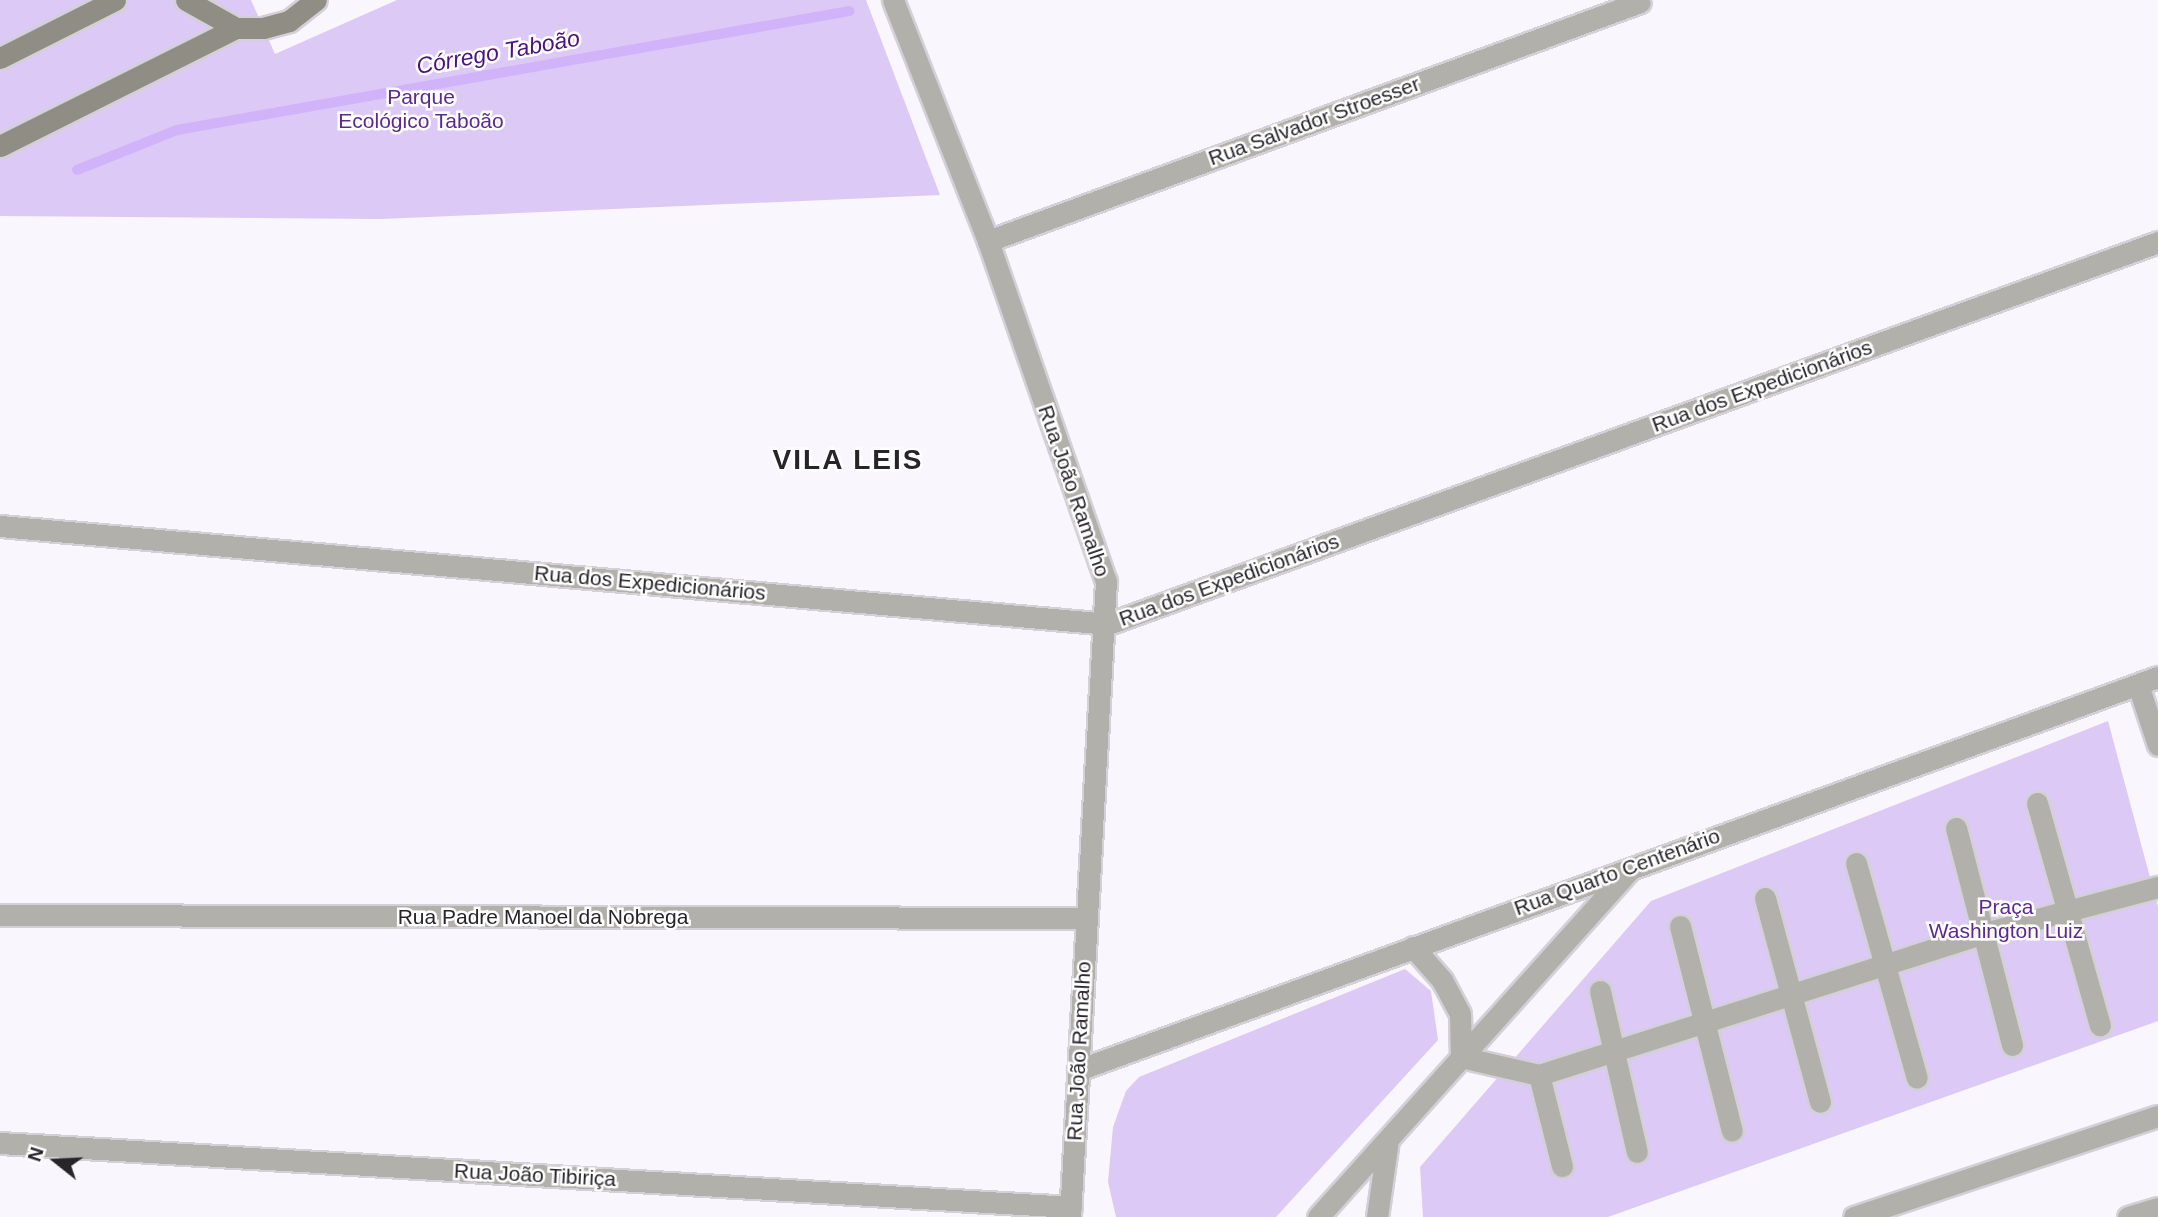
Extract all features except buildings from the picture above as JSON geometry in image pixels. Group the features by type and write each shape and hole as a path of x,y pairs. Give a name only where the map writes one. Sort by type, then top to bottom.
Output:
{"street":[{"path":"0,58 116,0"},
{"path":"186,0 236,28"},
{"name":"Rua João Ramalho","path":"893,0 988,241 1106,581 1108,624 1086,918 1070,1212"},
{"path":"0,146 236,28 289,21 317,2"},
{"name":"Rua Salvador Stroesser","path":"988,241 1640,2"},
{"name":"Rua dos Expedicionários","path":"0,526 1108,624 2158,242"},
{"path":"2148,681 2158,745"},
{"name":"Rua Quarto Centenário","path":"1078,1070 1632,866 2148,681"},
{"path":"2037,803 2100,1025"},
{"path":"1956,828 1981,934 2012,1045"},
{"path":"1856,863 1917,1078"},
{"path":"1318,1217 1632,866"},
{"path":"1461,1057 1539,1075 1981,934 2158,887"},
{"path":"1765,898 1820,1102"},
{"name":"Rua Padre Manoel da Nobrega","path":"0,915 1086,918"},
{"path":"1680,926 1732,1131"},
{"path":"1413,947 1443,980 1460,1014 1461,1057"},
{"path":"1600,991 1637,1152"},
{"path":"1539,1075 1562,1166"},
{"path":"1854,1217 2158,1116"},
{"path":"1377,1217 1388,1139"},
{"name":"Rua João Tibiriça","path":"0,1143 1070,1212"},
{"path":"2127,1217 2158,1208"}],"green space":[{"name":"Parque Ecológico Taboão","path":"0,0 251,0 275,54 397,0 866,0 940,195 381,219 0,216"},
{"name":"Praça Washington Luiz","path":"2108,721 2158,907 2158,1021 1608,1217 1423,1217 1420,1167 1651,901"},
{"path":"1405,969 1431,991 1438,1040 1276,1217 1116,1217 1108,1182 1113,1127 1126,1091 1139,1077"}],"waterway":[{"name":"Córrego Taboão","path":"77,170 177,130 850,11"}],"district":[{"name":"VILA LEIS","path":"848,460"}]}
